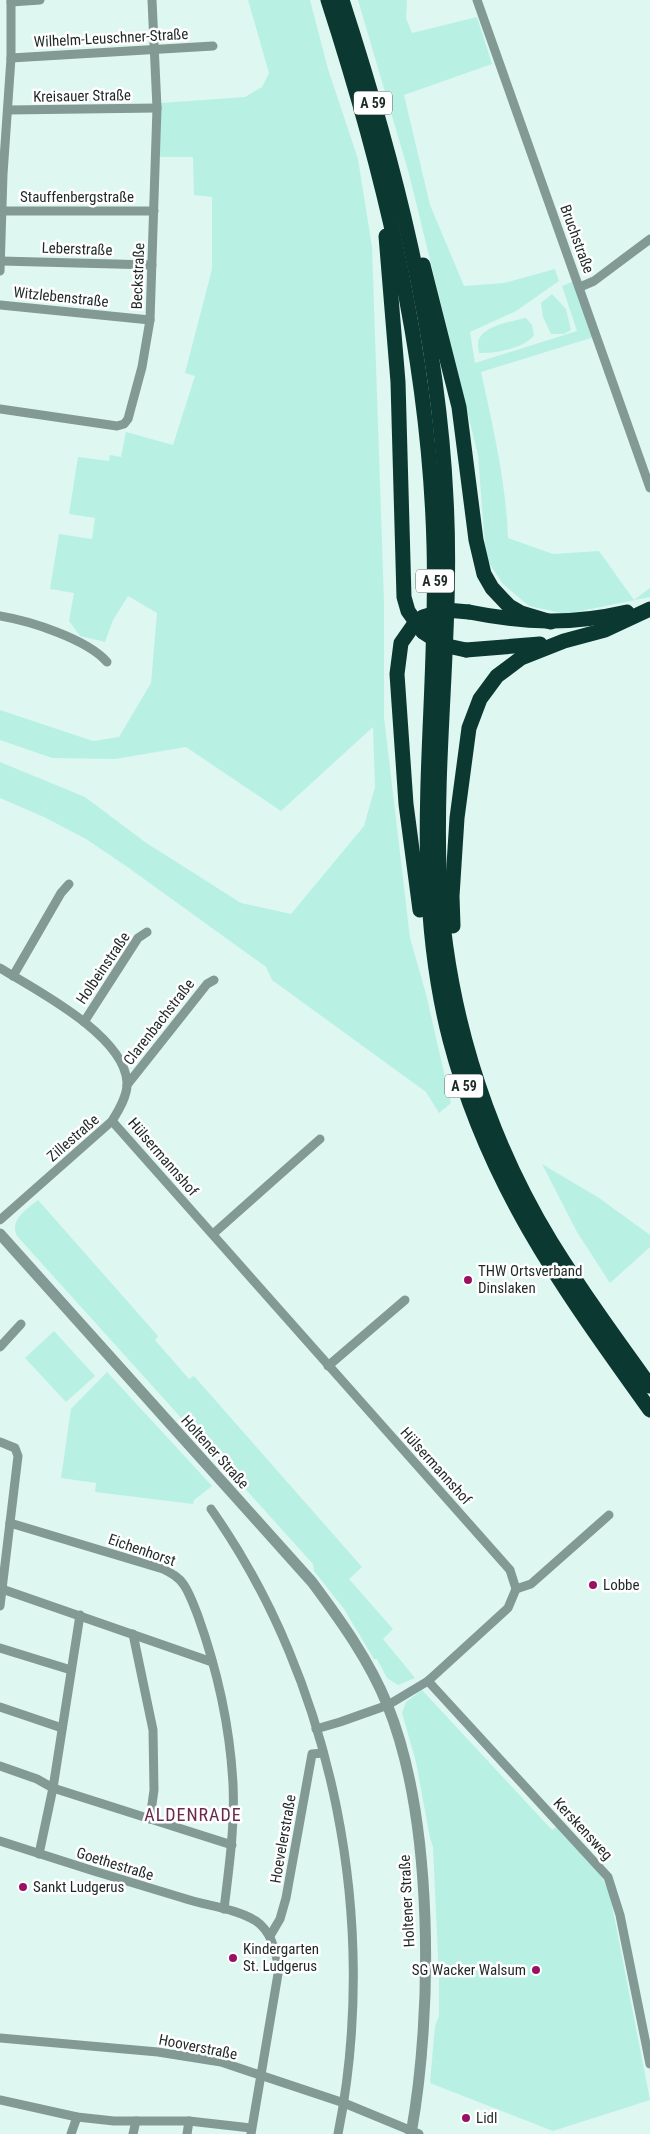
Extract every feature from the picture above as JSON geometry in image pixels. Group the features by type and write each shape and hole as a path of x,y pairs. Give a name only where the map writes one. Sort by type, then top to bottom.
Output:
{"highway":[{"name":"A 59","path":"328,0 352,79 383,195 400,266 421,381 433,495 435,591 426,810 426,877 435,971 451,1042 467,1096 486,1146 509,1196 567,1292 650,1410"},
{"name":"A 59","path":"342,0 371,94 400,207 434,379 446,486 448,592 439,811 440,869 444,931 457,1010 480,1090 499,1140 522,1190 569,1270 650,1386"},
{"path":"383,195 398,382 402,580 404,597 420,624 444,645 466,650 505,648 564,641"},
{"path":"400,207 421,258 452,376 464,439 476,540 484,574 492,588 509,606 520,613 551,622"},
{"path":"435,971 421,919 400,740 398,657 401,643 420,624 446,610 518,621 551,622 602,618 650,608"},
{"path":"457,1010 452,896 457,818 469,728 480,699 497,676 521,658 564,641 604,630 650,608"}],"street":[{"path":"0,271 1,211 11,58 11,1 40,0"},
{"name":"Beckstraße","path":"0,409 117,426 124,424 128,418 142,367 150,320 157,108 152,0"},
{"name":"Bruchstraße","path":"477,0 650,488"},
{"name":"Wilhelm-Leuschner-Straße","path":"11,58 213,46"},
{"name":"Kreisauer Straße","path":"8,110 157,108"},
{"name":"Stauffenbergstraße","path":"1,211 154,211"},
{"path":"580,287 594,281 650,239"},
{"name":"Leberstraße","path":"1,261 152,265"},
{"name":"Witzlebenstraße","path":"0,305 150,320"},
{"path":"0,616 50,631 98,651 107,662"},
{"path":"13,976 61,893 69,884"},
{"name":"Holbeinstraße","path":"84,1022 138,938 147,932"},
{"path":"0,968 54,999 84,1022 113,1052 122,1065 127,1084"},
{"name":"Clarenbachstraße","path":"127,1084 207,984 214,980"},
{"name":"Zillestraße","path":"0,1220 112,1121 123,1100 127,1084"},
{"name":"Hülsermannshof","path":"112,1121 510,1570 516,1589"},
{"path":"213,1234 320,1139"},
{"name":"Holtener Straße","path":"0,1234 312,1582 345,1627 372,1672 388,1705 406,1768 414,1806 424,1918 423,2034 414,2133"},
{"path":"328,1366 405,1300"},
{"path":"0,1347 21,1324"},
{"path":"0,1442 15,1448 18,1456 0,1606"},
{"path":"211,1509 230,1536 258,1585 296,1670 316,1729 334,1794 343,1849 351,1932 352,1998 344,2103 338,2134"},
{"path":"316,1729 388,1705 428,1681 508,1608 516,1589 531,1584 609,1515"},
{"name":"Eichenhorst","path":"10,1523 163,1569 175,1575 184,1584 191,1598 212,1662 228,1739 233,1784 232,1845 224,1909"},
{"path":"2,1589 212,1662"},
{"path":"39,1854 53,1788 80,1615"},
{"path":"134,1634 153,1730 154,1790 150,1819"},
{"path":"0,1648 71,1670"},
{"name":"Kerskensweg","path":"428,1681 608,1877 620,1915 650,2064"},
{"path":"0,1707 62,1728"},
{"name":"Hoevelerstraße","path":"270,1936 280,1919 286,1898 312,1754 323,1752"},
{"path":"0,1766 37,1779 53,1788 232,1845"},
{"name":"Goethestraße","path":"0,1841 85,1869 224,1909"},
{"path":"0,2100 77,2117 136,2121 189,2121 251,2131 279,1968 275,1946 270,1936 256,1921 224,1909"},
{"name":"Hooverstraße","path":"0,2038 192,2056 221,2062 344,2103 414,2133"},
{"path":"70,2134 77,2117"},
{"path":"133,2134 136,2121"},
{"path":"187,2134 189,2121"}],"green space":[{"path":"248,0 310,0 328,69 358,159 372,247 384,602 384,717 410,938 426,994 451,1103 439,1113 426,1092 272,980 266,967 126,866 86,839 44,817 0,798 0,762 85,797 145,842 241,903 291,914 364,826 375,787 373,727 281,811 186,747 115,759 52,758 0,740 0,710 93,741 119,737 151,683 157,613 128,596 113,620 105,642 80,636 69,621 74,593 50,589 59,534 92,539 95,518 69,514 78,457 109,461 110,455 121,457 126,432 173,445 195,376 185,373 212,269 212,197 194,195 193,157 160,157 161,103 245,97 262,87 269,73"},
{"path":"358,0 407,0 406,18 412,33 477,17 492,64 404,95 430,205 464,286 504,283 555,269 559,281 516,311 470,332 475,363 577,331 562,286 574,281 594,337 481,372 502,475 508,538 553,554 599,551 634,600 650,588 650,597 566,614 529,606 503,584 486,558 478,455 409,174"},
{"path":"552,294 566,309 571,330 564,334 551,334 543,317 541,303"},
{"path":"526,318 532,325 534,335 530,340 517,347 479,353 478,340 489,329"},
{"path":"542,1164 599,1198 650,1235 650,1247 610,1283 577,1232"},
{"path":"38,1200 158,1336 155,1340 189,1379 194,1376 362,1567 349,1579 393,1629 383,1639 415,1678 398,1685 387,1678 377,1659 374,1659 344,1609 314,1571 313,1564 17,1236 15,1225 17,1220 24,1211"},
{"path":"54,1331 95,1376 66,1402 25,1358"},
{"path":"107,1372 212,1486 194,1500 193,1504 95,1492 96,1483 61,1478 71,1409"},
{"path":"422,1690 552,1830 556,1827 601,1875 610,1895 650,2100 553,2131 430,2083 435,2026 439,2016 433,1847 416,1762 402,1713 406,1702"}],"place":[{"name":"THW Ortsverband Dinslaken","path":"468,1280"},
{"name":"Lobbe","path":"593,1585"},
{"name":"Sankt Ludgerus","path":"23,1887"},
{"name":"Kindergarten St. Ludgerus","path":"233,1958"},
{"name":"SG Wacker Walsum","path":"536,1970"},
{"name":"Lidl","path":"466,2118"}],"district":[{"name":"ALDENRADE","path":"193,1814"}]}
